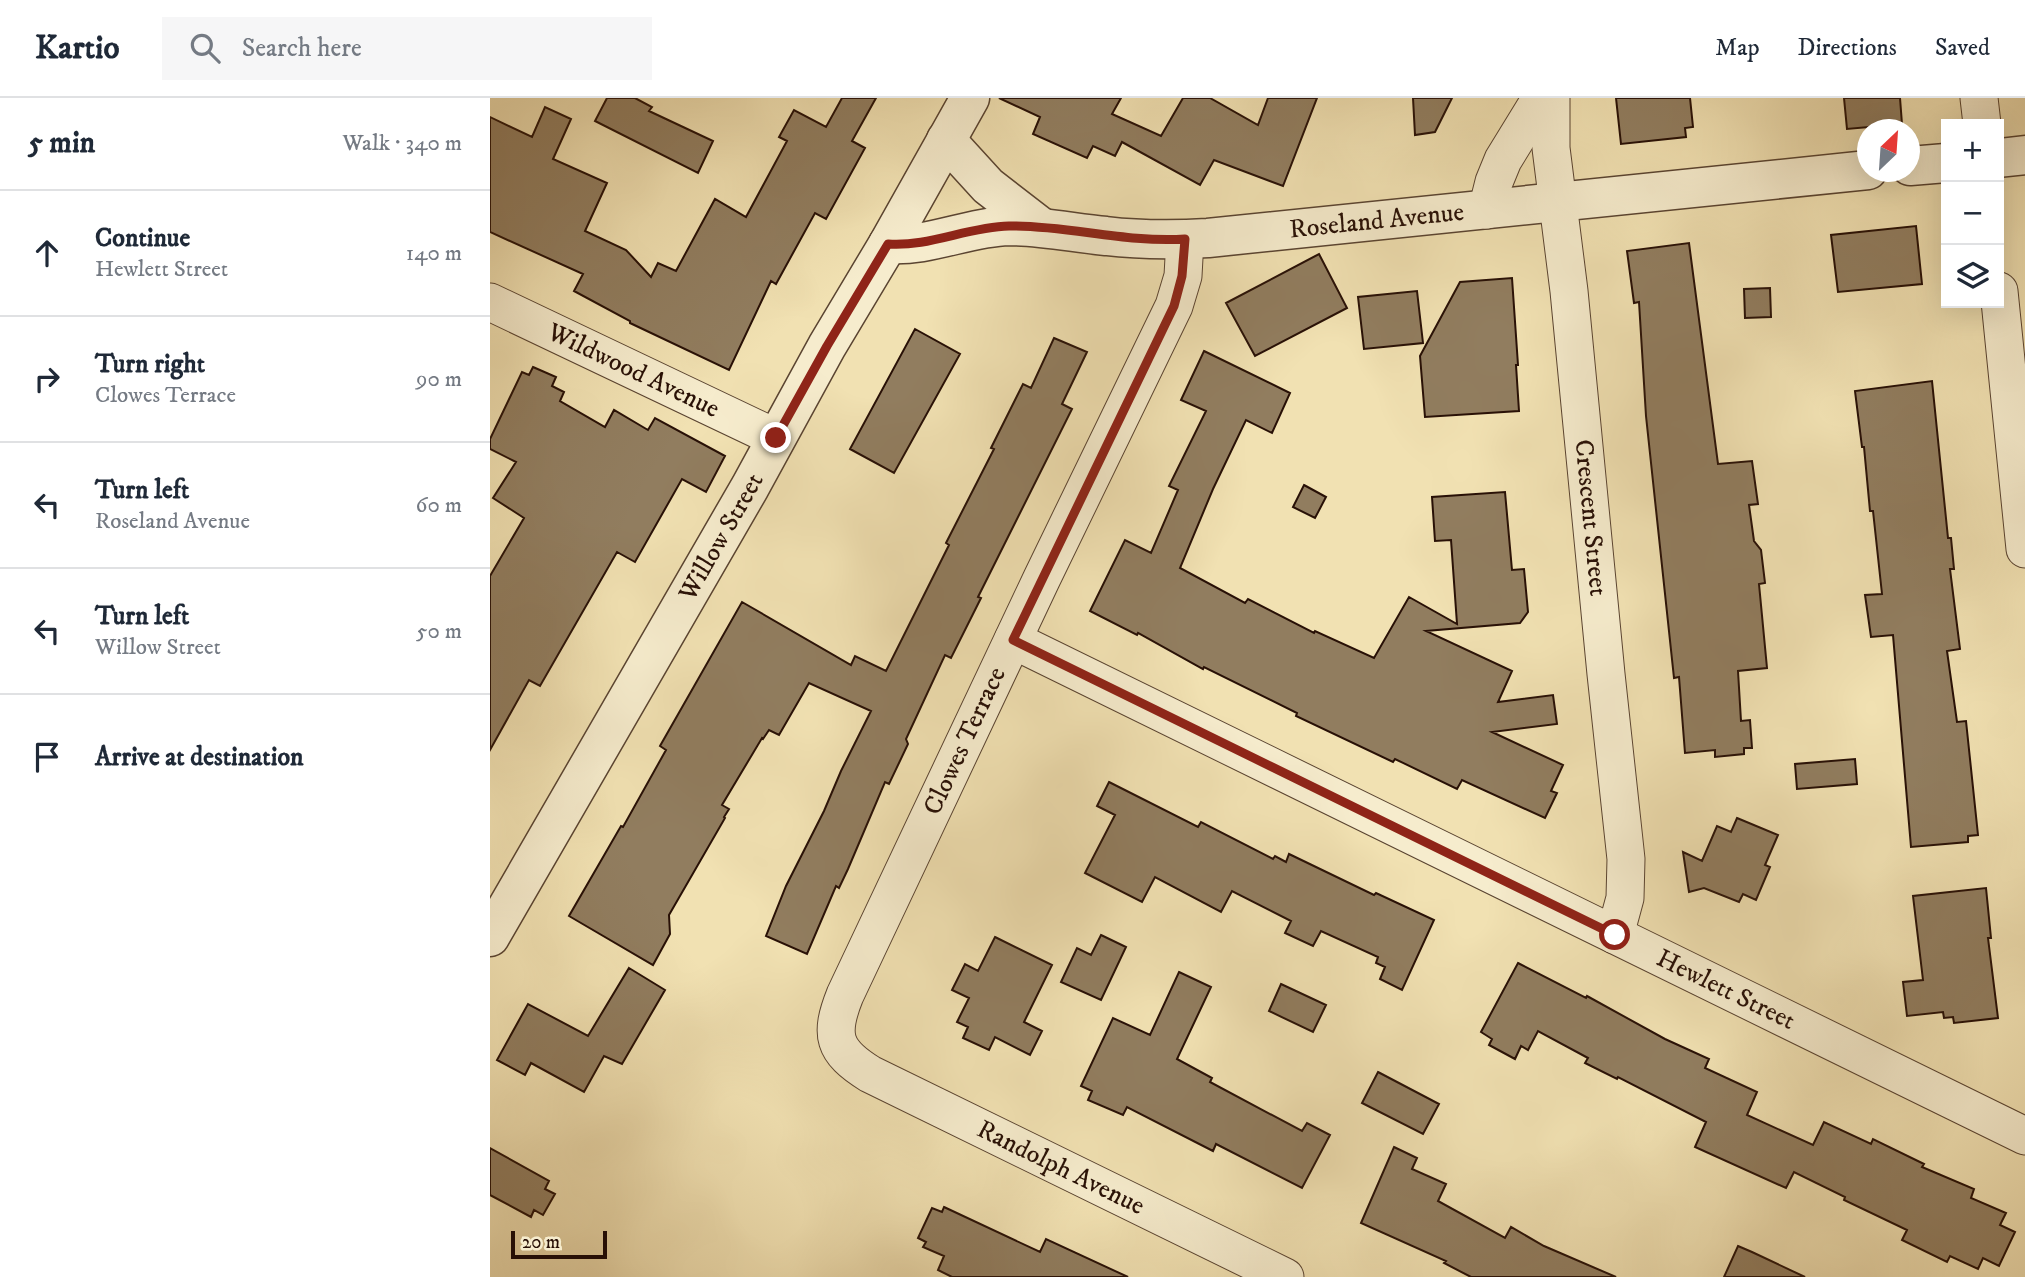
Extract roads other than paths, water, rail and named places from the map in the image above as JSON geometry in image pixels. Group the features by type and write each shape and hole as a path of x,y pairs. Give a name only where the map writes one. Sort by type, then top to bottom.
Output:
{"street":[{"name":"Willow Street","path":"490,937 970,98"},
{"path":"1487,210 1503,160 1541,98"},
{"name":"Crescent Street","path":"1551,98 1551,148 1576,360 1626,859 1625,898 1615,935"},
{"path":"1979,98 1981,119"},
{"path":"946,140 988,186 1041,228"},
{"path":"2004,157 2025,155"},
{"path":"1920,165 1941,163"},
{"name":"Roseland Avenue","path":"888,244 917,244 989,227 1041,228 1137,239 1185,239 1270,233 1857,171"},
{"name":"Clowes Terrace","path":"842,1052 835,1034 842,1003 1174,306 1182,276 1185,239"},
{"name":"Wildwood Avenue","path":"490,302 776,438"},
{"path":"2001,308 2025,550"},
{"name":"Hewlett Street","path":"1013,640 2025,1136"},
{"name":"Randolph Avenue","path":"842,1052 870,1073 1285,1277"}]}
